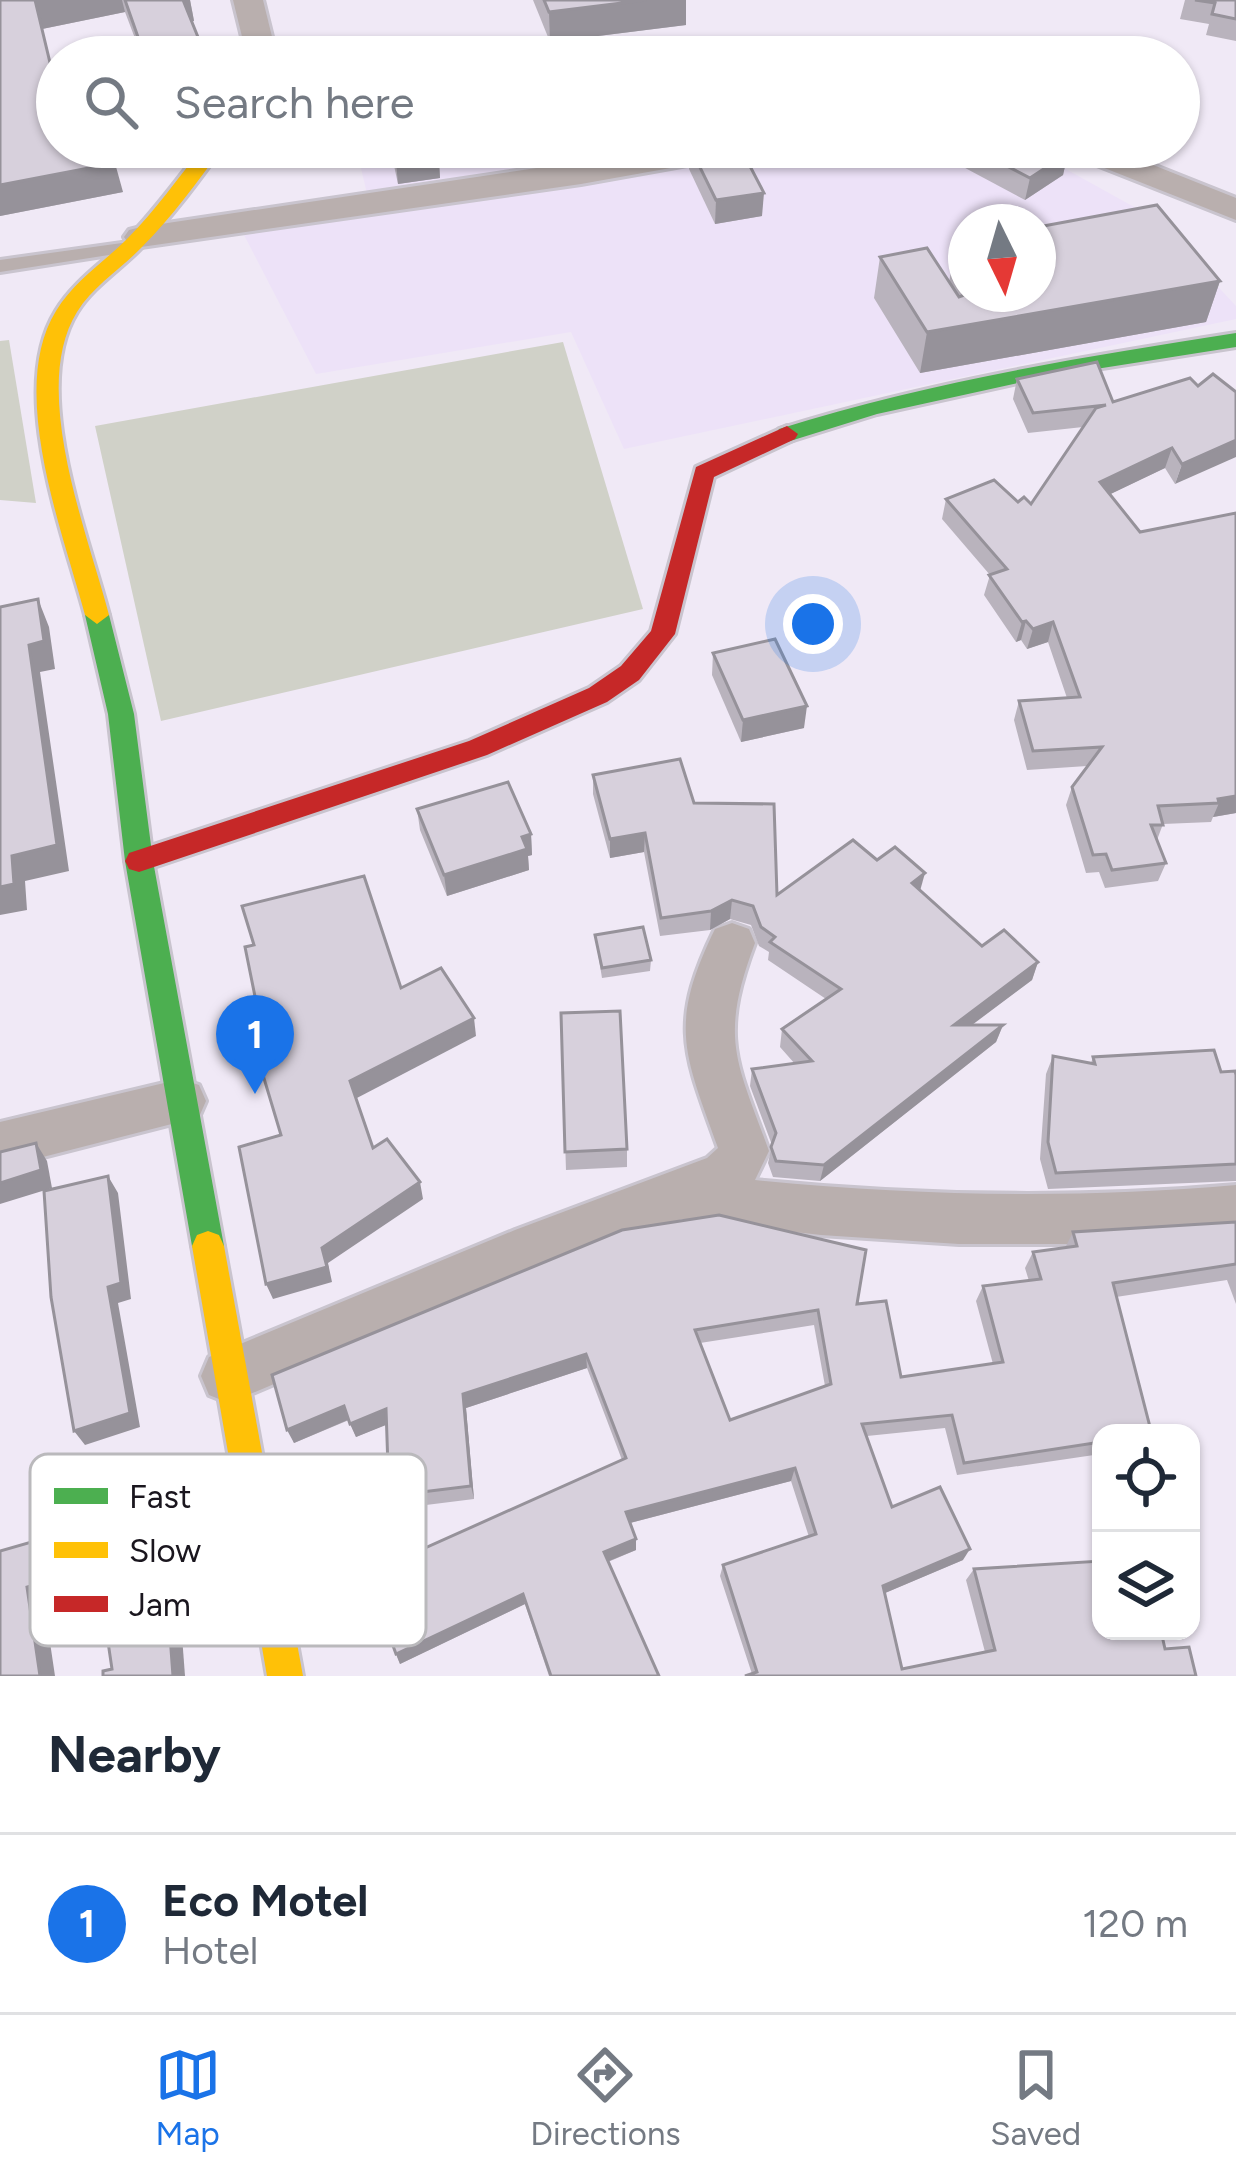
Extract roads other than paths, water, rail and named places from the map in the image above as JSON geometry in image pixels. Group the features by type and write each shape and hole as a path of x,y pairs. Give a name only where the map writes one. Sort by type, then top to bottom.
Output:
{"street":[{"path":"248,0 257,36"},
{"path":"195,168 132,242 89,282 58,326 48,379 55,442 121,714 139,861 244,1454"},
{"path":"132,242 615,168"},
{"path":"1132,168 1236,210"},
{"path":"139,861 507,737 609,690 655,648 676,590 689,520 704,473 758,442 863,409 1009,377 1167,345 1236,340"},
{"path":"229,1376 674,1193 716,1184 736,1170 744,1151 703,1038 706,1011 732,943"},
{"path":"0,1145 181,1101"},
{"path":"674,1193 866,1216 962,1221 1057,1223 1236,1209"},
{"path":"279,1646 285,1676"}],"lane":[{"path":"0,266 132,242"}],"place":[{"name":"Eco Motel","path":"255,1094"}]}
